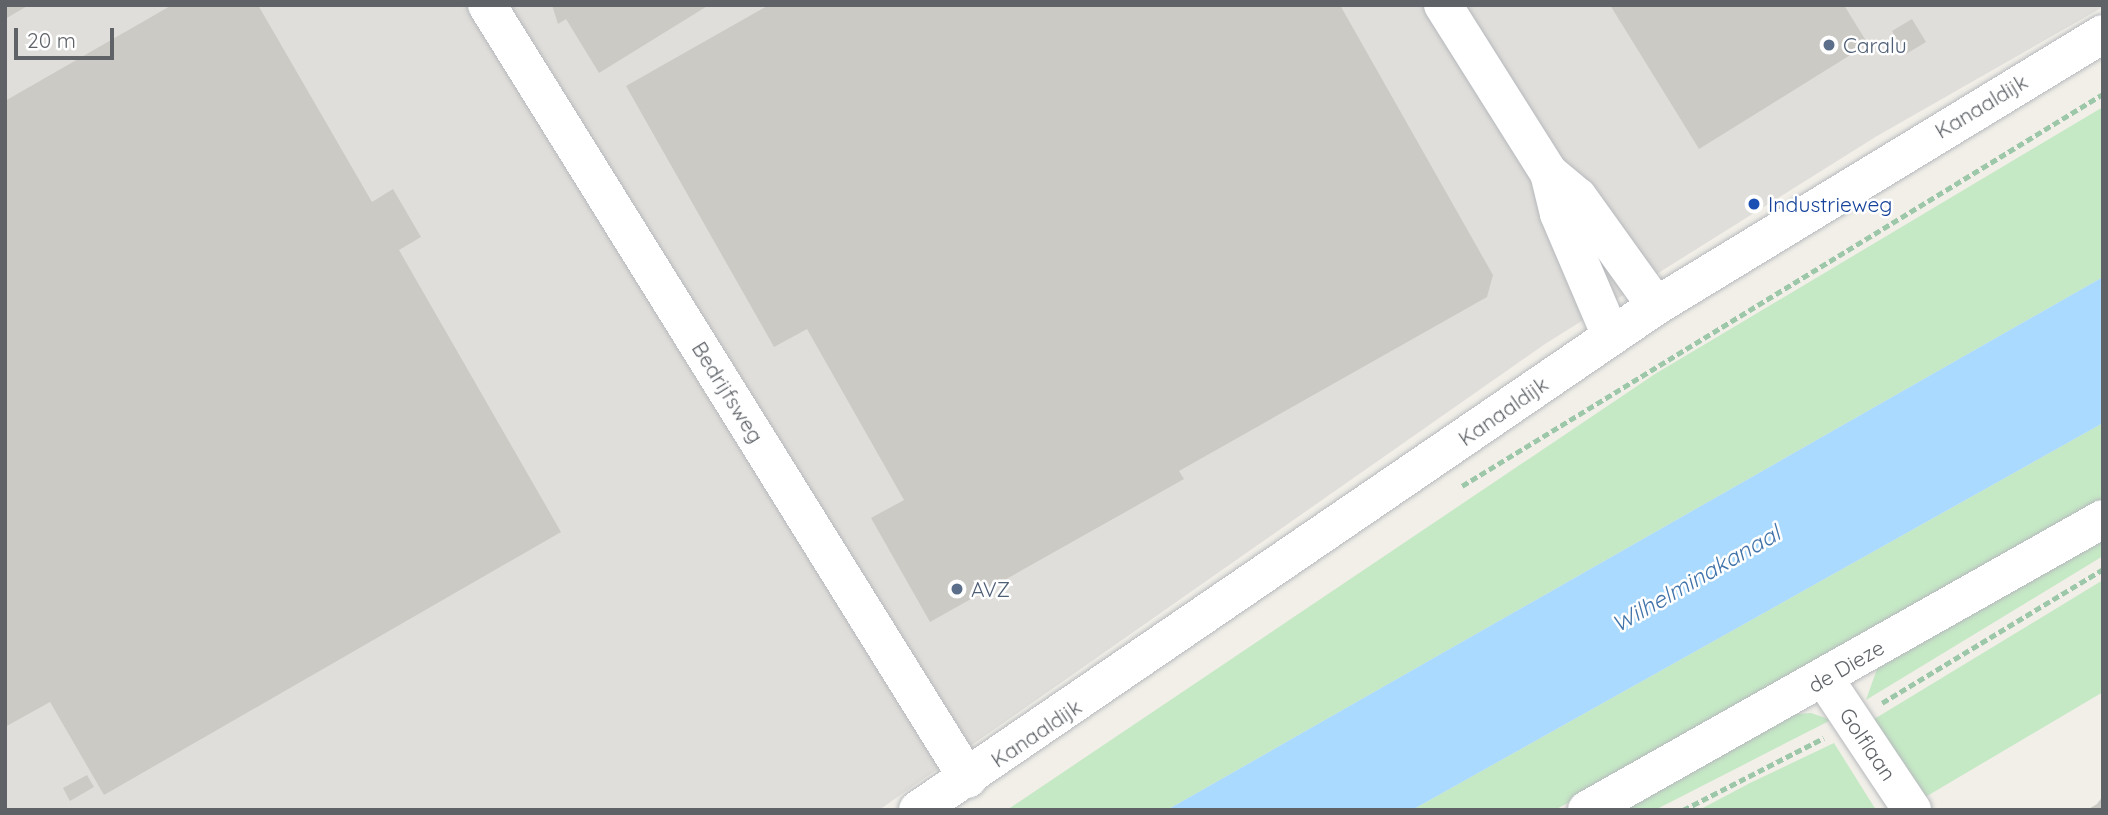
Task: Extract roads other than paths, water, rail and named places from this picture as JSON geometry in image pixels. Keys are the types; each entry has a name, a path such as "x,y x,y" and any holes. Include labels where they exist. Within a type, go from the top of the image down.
{"street":[{"name":"Bedrijfsweg","path":"487,5 968,779"},
{"path":"1443,5 1549,173 1578,197 1656,306"},
{"name":"Kanaaldijk","path":"918,810 968,779 1656,306 2103,34"},
{"path":"1549,173 1559,214 1611,337"},
{"name":"de Dieze","path":"1587,810 2103,519"},
{"name":"Golflaan","path":"1824,678 1912,810"}],"water":[{"name":"Wilhelminakanaal","path":"2103,277 2103,423 1412,810 1167,810"}],"place":[{"name":"Caralu","path":"1829,45"},
{"name":"Industrieweg","path":"1754,204"},
{"name":"AVZ","path":"957,589"}]}
